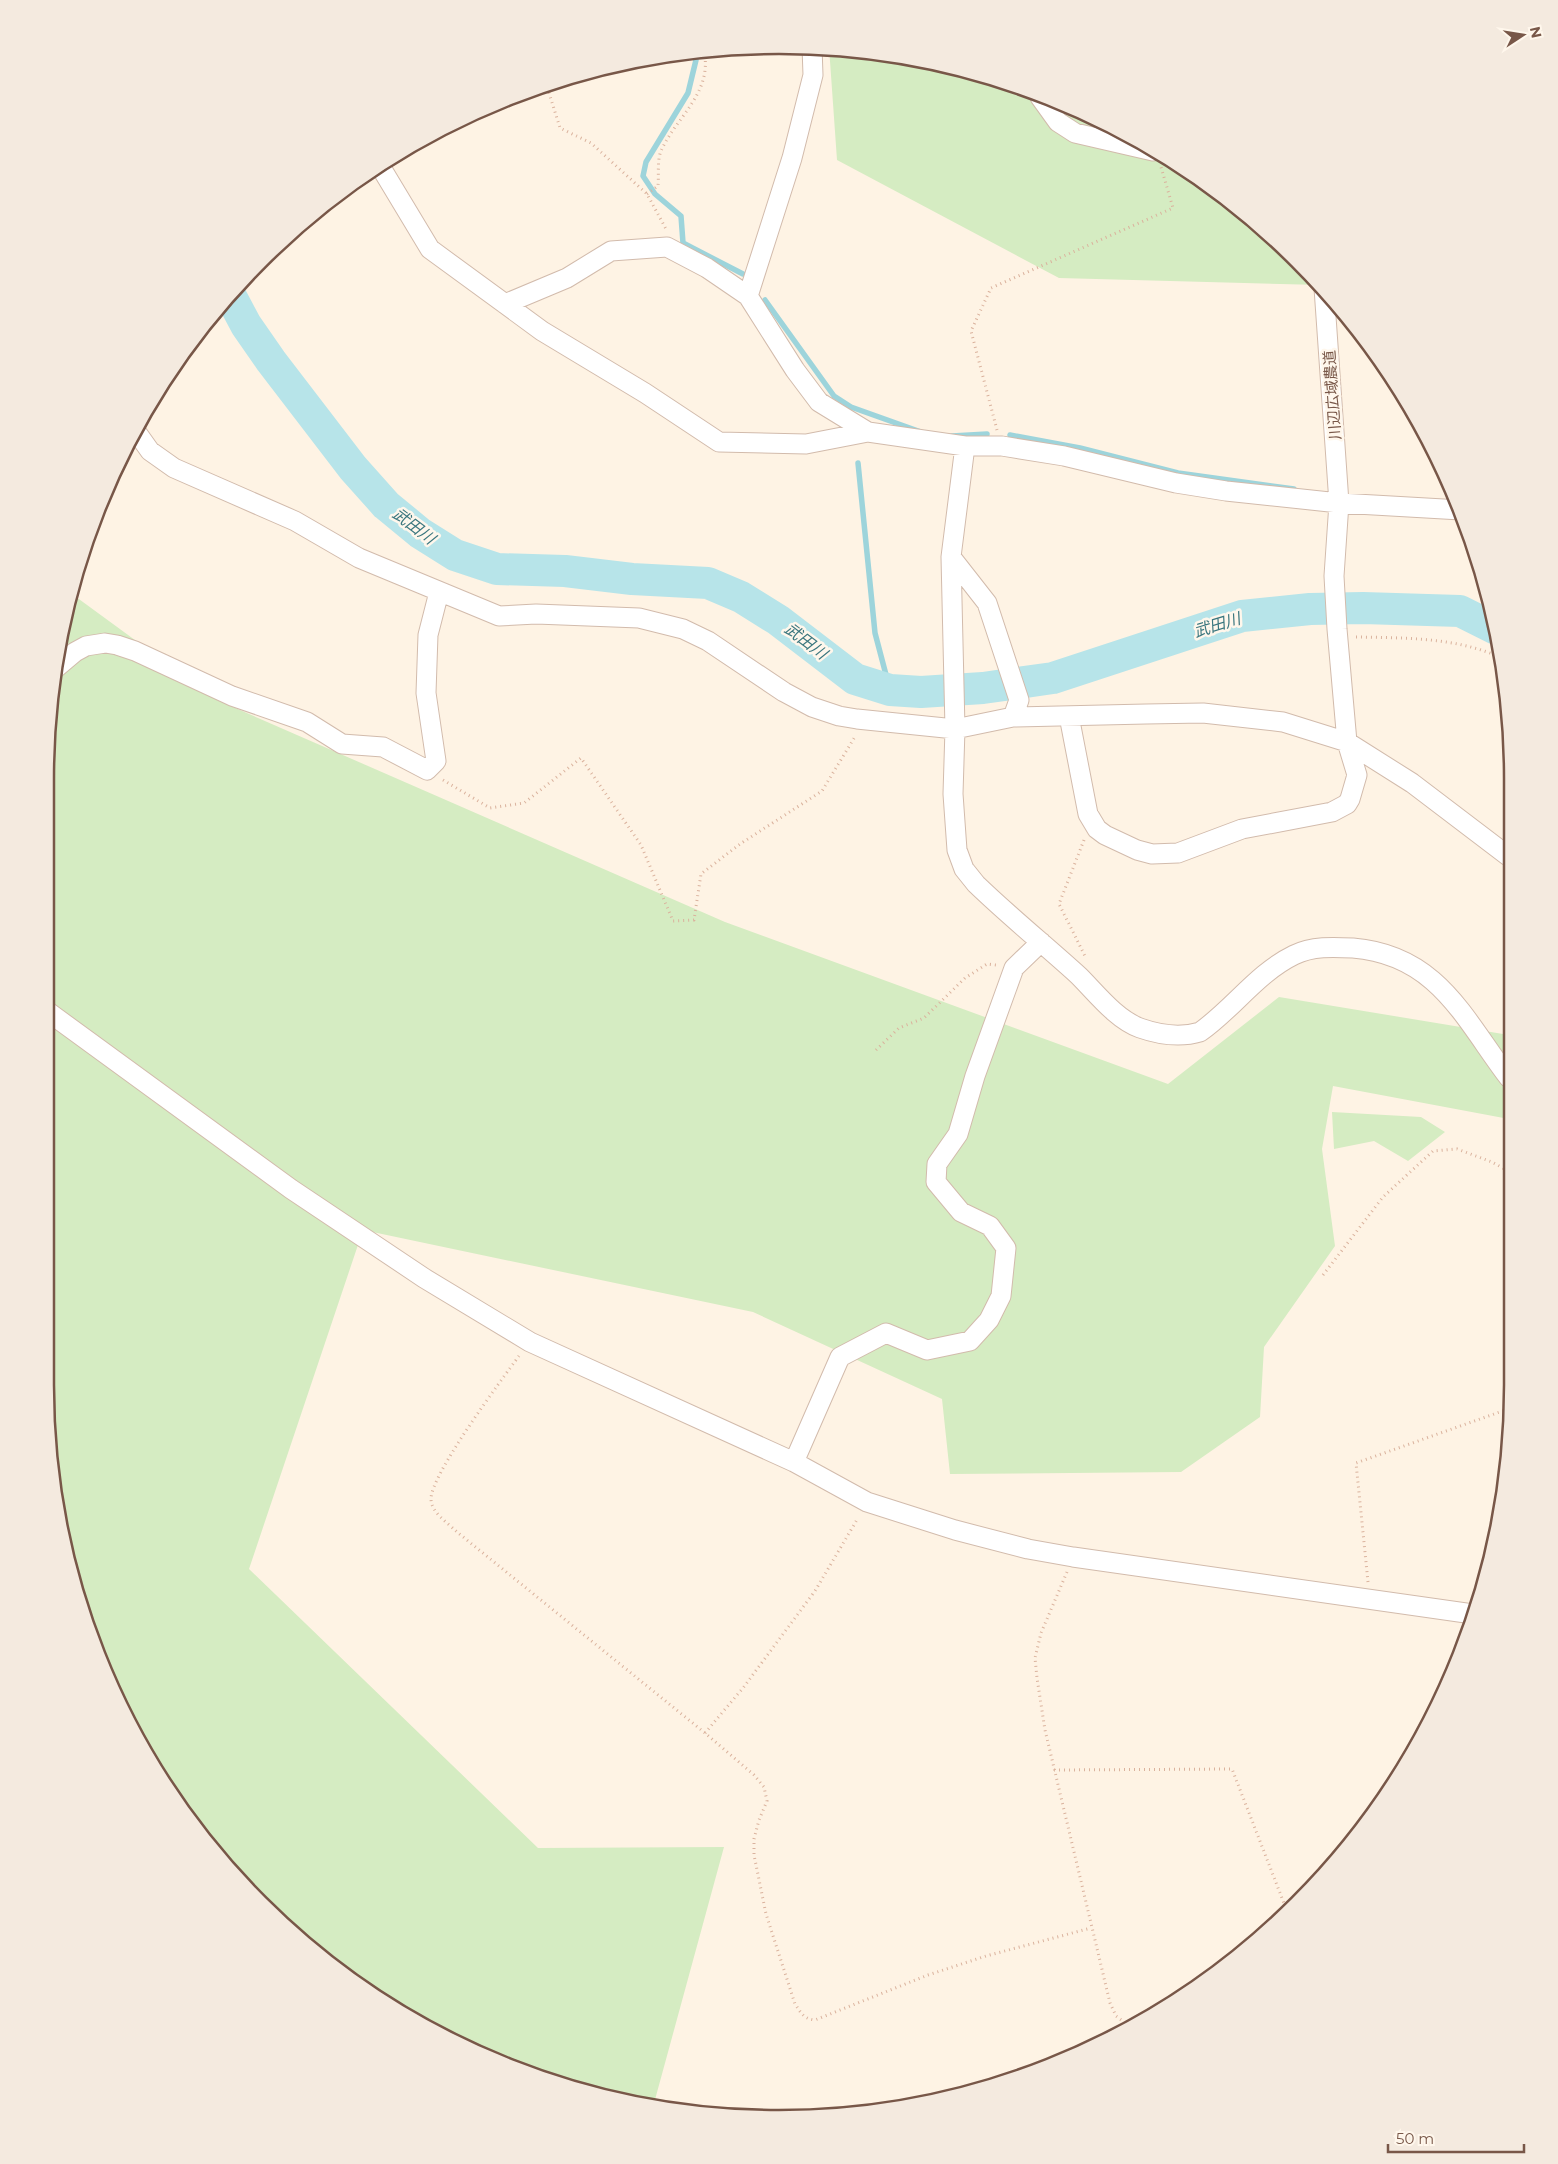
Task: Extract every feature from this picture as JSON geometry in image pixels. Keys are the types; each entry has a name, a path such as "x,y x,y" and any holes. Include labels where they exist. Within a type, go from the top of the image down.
{"street":[{"path":"748,296 796,140 813,75 812,55"},
{"path":"1046,105 1058,122 1075,133 1148,155"},
{"path":"383,171 430,249 542,331 646,393 719,442 806,444 868,432 965,446 1002,446 1064,456 1176,483 1218,490 1339,503 1452,509"},
{"path":"506,304 567,278 611,252 667,247 707,268 748,296 795,370 819,402 868,432"},
{"name":"川辺広域農道","path":"1094,825 1105,835 1119,842 1152,854 1166,854 1190,849 1242,829 1332,812 1347,804 1354,789 1358,775 1347,742 1334,576 1339,503 1325,302"},
{"path":"140,437 150,451 174,468 296,521 359,558 499,616 536,614 639,618 683,629 708,642 784,692 812,707 839,716 865,720 955,721 1016,709 1069,716 1203,713 1283,722 1347,742 1412,783 1504,853"},
{"path":"965,446 950,557 955,721 953,794 957,850 964,869 976,884 1119,1016 1139,1028 1173,1036 1200,1032 1268,972 1293,955 1309,950 1333,947 1368,950 1388,954 1433,979 1473,1024 1504,1071"},
{"path":"950,557 987,603 1004,656 1016,709"},
{"path":"64,661 86,646 106,643 117,645 135,651 232,696 306,722 342,744 383,747 427,770 436,761 426,693 428,635 439,592"},
{"path":"1069,716 1088,814 1094,825"},
{"path":"794,1462 840,1357 886,1333 927,1350 970,1341 989,1320 1000,1296 1006,1248 990,1226 961,1212 942,1190 936,1182 936,1164 958,1134 975,1076 1014,968 1041,942"},
{"path":"54,1016 291,1189 424,1278 530,1342 794,1462 867,1502 955,1530 1028,1549 1073,1558 1467,1613"}],"path":[{"path":"647,194 658,186 660,152 698,95 707,64 706,58"},
{"path":"549,91 560,128 590,143 647,194 666,228 667,247"},
{"path":"1002,446 972,330 991,288 1173,208 1157,160"},
{"path":"1338,632 1428,639 1493,654"},
{"path":"427,770 490,808 524,803 581,758 641,845 673,921 694,920 701,874 740,844 822,791 865,720"},
{"path":"1089,964 1060,904 1085,839 1094,825"},
{"path":"876,1050 900,1028 924,1018 965,978 987,964 1014,968"},
{"path":"1323,1276 1383,1197 1433,1151 1457,1149 1492,1162 1504,1169"},
{"path":"530,1342 500,1381 440,1473 432,1490 432,1505 437,1514 457,1532 705,1733 758,1779 767,1794 767,1801 754,1839 757,1874 766,1914 795,2004 808,2019 816,2020 928,1975 1012,1949 1091,1928"},
{"path":"1370,1600 1356,1463 1503,1411"},
{"path":"705,1733 743,1688 815,1591 867,1502"},
{"path":"1073,1558 1040,1633 1035,1658 1043,1722 1091,1928 1110,2003 1116,2016 1124,2022"},
{"path":"1054,1770 1232,1769 1284,1905"}],"green space":[{"path":"830,55 874,60 967,78 1057,109 1142,151 1182,176 1221,204 1292,266 1309,285 1059,278 837,160"},
{"path":"77,597 217,700 725,922 1168,1084 1279,997 1504,1034 1504,1118 1333,1086 1322,1149 1335,1246 1264,1347 1260,1417 1181,1472 950,1474 942,1399 753,1312 363,1230 249,1569 538,1848 724,1847 655,2099 591,2086 501,2055 458,2035 416,2013 376,1988 337,1960 266,1898 204,1827 176,1788 151,1748 129,1706 109,1663 78,1573 60,1480 55,1432 55,732 60,684"},
{"path":"1332,1112 1421,1117 1445,1132 1408,1161 1374,1141 1334,1149"}],"waterway":[{"path":"695,59 688,93 646,162 643,176 655,194 681,216 683,243 743,274"},
{"path":"765,300 834,396 851,407 921,432"},
{"name":"武田川","path":"234,302 246,325 271,361 353,468 386,505 420,533 455,555 497,569 565,571 632,579 708,583 741,597 778,620 855,679 890,690 921,692 983,688 1053,678 1242,616 1310,609 1363,608 1460,611 1487,625"},
{"path":"952,436 987,434"},
{"path":"1010,435 1080,448 1178,473 1294,489"},
{"path":"858,463 875,633 890,690"}]}
